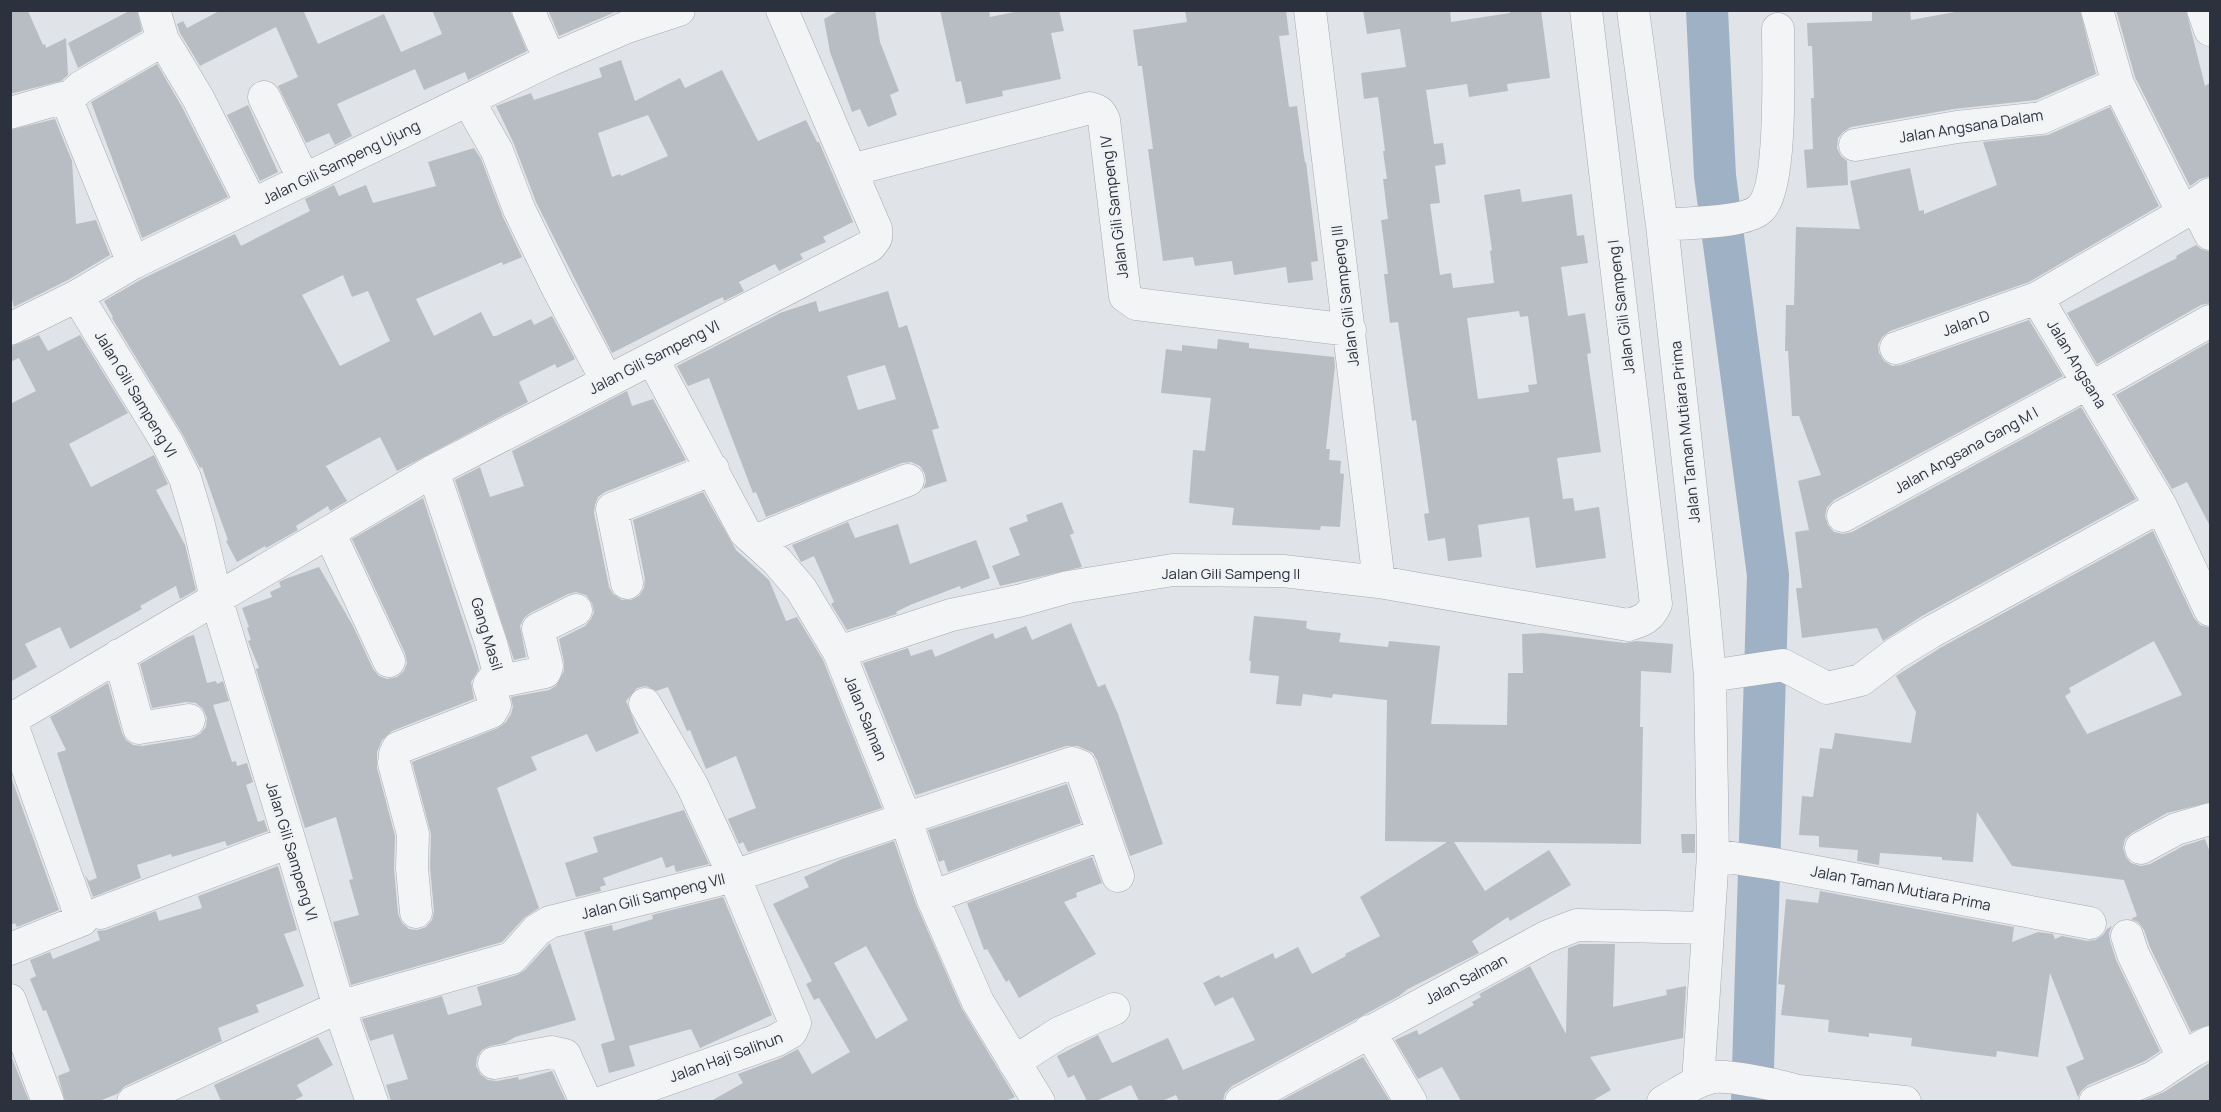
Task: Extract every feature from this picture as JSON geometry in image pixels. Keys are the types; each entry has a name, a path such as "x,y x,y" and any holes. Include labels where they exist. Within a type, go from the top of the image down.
{"street":[{"path":"154,10 163,40 198,98 252,205"},
{"path":"528,10 550,60"},
{"name":"Jalan Gili Sampeng Ujung","path":"10,329 77,296 133,263 550,60 627,27 644,16 679,10"},
{"name":"Jalan Gili Sampeng VI","path":"11,720 433,471 870,246 876,238 876,229 782,10"},
{"name":"Jalan Gili Sampeng III","path":"1310,10 1379,582"},
{"name":"Jalan Gili Sampeng I","path":"1586,10 1656,604"},
{"name":"Jalan Taman Mutiara Prima","path":"1633,10 1669,224 1702,590 1725,674 1724,856 1708,928 1707,1080"},
{"path":"2097,10 2118,84 2196,204 2211,234"},
{"path":"2203,10 2211,30"},
{"path":"1669,224 1737,219 1760,210 1767,199 1778,144 1778,29"},
{"path":"67,100 81,87 163,40"},
{"name":"Jalan Angsana Dalam","path":"1855,145 1957,127 2041,118 2118,84"},
{"path":"264,97 304,180"},
{"path":"10,113 62,98 67,100 133,263"},
{"path":"468,100 496,151 519,209 557,287 607,381"},
{"name":"Jalan Gili Sampeng IV","path":"851,170 1090,108 1095,109 1100,112 1104,120 1125,296 1136,304 1350,330"},
{"path":"2037,298 2196,204"},
{"name":"Jalan Gili Sampeng VI","path":"77,296 168,444 185,478 216,598 339,1006 372,1101"},
{"name":"Jalan D","path":"1896,348 2037,298"},
{"name":"Jalan Angsana","path":"2037,298 2161,506 2211,610"},
{"name":"Jalan Angsana Gang M I","path":"1844,516 2211,321"},
{"name":"Jalan Salman","path":"652,358 745,532 787,571 801,589 839,652 906,820 932,897 978,1002 1039,1101"},
{"path":"627,583 612,509 712,469"},
{"name":"Gang Masil","path":"416,912 412,868 413,834 394,758 398,748 491,712 495,705 489,685 490,682 501,681 492,643 433,471"},
{"path":"755,542 908,480"},
{"path":"1725,674 1783,665 1827,688 1861,680 1895,654 1931,632 2161,506"},
{"path":"329,532 389,661"},
{"name":"Jalan Gili Sampeng II","path":"839,652 927,622 1068,587 1173,570 1284,571 1379,582 1628,625 1642,621 1652,613 1656,604"},
{"path":"501,681 545,672 547,666 538,628 576,610"},
{"path":"119,655 139,728 189,720"},
{"name":"Jalan Haji Salihun","path":"603,1101 775,1041 791,1032 795,1023 734,876 692,785 645,704"},
{"path":"10,949 82,920 11,720"},
{"name":"Jalan Gili Sampeng VII","path":"133,1101 339,1006 512,958 537,930 550,922 734,876 906,820 1072,762 1080,766 1118,876"},
{"path":"2141,848 2176,829 2211,819"},
{"path":"932,897 1103,834"},
{"path":"100,913 290,842"},
{"name":"Jalan Taman Mutiara Prima","path":"1724,856 2090,923"},
{"name":"Jalan Salman","path":"1241,1101 1546,937 1577,925 1708,928"},
{"path":"2127,936 2133,954 2183,1057"},
{"path":"10,1000 48,1101"},
{"path":"1014,1062 1059,1034 1114,1009"},
{"path":"1370,1031 1411,1101"},
{"path":"2095,1101 2154,1077 2183,1057 2211,1042"},
{"path":"494,1063 552,1052 565,1055 586,1101"},
{"path":"1663,1101 1707,1080 1794,1093 1905,1101"}],"building":[{"path":"131,10 137,10 142,31 78,68 68,43"},
{"path":"221,10 308,10 304,12 318,44 384,14 401,52 442,34 432,10 510,10 527,51 468,80 465,72 424,90 415,69 337,104 352,136 335,145 329,133 306,143 278,86 298,77 276,27 200,66 177,24 183,21 187,28"},
{"path":"548,10 620,10 559,36"},
{"path":"840,10 875,10 880,42 899,91 890,95 897,115 868,127 860,109 852,112 830,52 824,19"},
{"path":"940,10 989,10 990,17 1024,10 1059,10 1064,31 1051,33 1061,79 1002,91 1003,96 966,104 961,81 956,82"},
{"path":"1185,10 1286,10 1289,35 1279,36 1289,107 1297,106 1306,162 1318,261 1311,262 1313,280 1288,283 1286,267 1234,275 1232,261 1195,266 1193,257 1163,261 1148,149 1153,149 1142,66 1138,66 1133,30 1187,22"},
{"path":"1363,10 1450,10 1451,22 1510,13 1510,10 1541,10 1550,78 1507,84 1508,91 1469,97 1467,84 1426,90 1434,144 1443,143 1446,164 1435,166 1440,203 1430,204 1440,275 1451,273 1453,288 1494,283 1484,195 1520,189 1522,202 1572,194 1577,236 1584,235 1588,263 1561,267 1568,316 1585,313 1591,353 1587,354 1601,452 1557,458 1563,499 1573,498 1575,511 1599,507 1606,558 1536,568 1529,517 1478,525 1482,557 1448,561 1445,538 1428,541 1424,514 1429,513 1416,420 1412,421 1398,322 1390,323 1384,274 1388,274 1381,220 1388,219 1383,179 1387,179 1378,97 1364,99 1361,73 1406,67 1400,29 1367,34","holes":["1519,311 1520,317 1528,316 1537,384 1528,385 1529,392 1478,399 1467,318"]},
{"path":"1872,10 1910,10 1911,20 1966,10 2080,10 2096,74 2036,100 1954,109 1851,127 1838,138 1837,148 1847,161 1848,185 1807,188 1804,150 1813,149 1811,98 1814,98 1812,46 1808,46 1807,23 1872,21"},
{"path":"2116,10 2186,10 2205,86 2211,82 2211,176 2200,179 2190,186 2135,77"},
{"path":"10,11 28,11 46,48 66,38 68,75 61,81 10,94"},
{"path":"621,60 635,101 680,78 685,88 722,70 758,141 806,120 819,142 853,222 823,237 826,242 800,254 803,259 779,271 775,264 739,282 744,291 724,301 723,297 716,300 612,353 536,202 514,144 496,106 531,93 534,100 602,77 599,68","holes":["648,115 668,156 621,176 620,174 612,177 598,133"]},
{"path":"157,64 182,107 228,197 142,238 91,102"},
{"path":"248,105 278,172 260,181 227,115"},
{"path":"2110,107 2159,206 2029,282 1890,331 1882,337 1878,345 1879,353 1884,361 1892,366 1901,365 2029,320 2063,376 1834,500 1827,507 1825,516 1834,532 1843,534 1852,532 2081,407 2136,499 1922,616 1883,641 1877,628 1802,638 1796,588 1802,588 1795,532 1809,530 1798,481 1821,475 1799,416 1792,416 1788,351 1785,351 1786,305 1794,305 1796,227 1860,229 1850,181 1910,168 1919,211 1924,210 1924,214 1997,185 1983,142 2048,135"},
{"path":"55,119 72,161 76,224 96,220 110,255 68,280 14,307 10,292 10,130"},
{"path":"474,148 481,159 503,217 522,257 503,265 502,262 416,299 434,336 481,312 493,336 531,319 534,325 552,316 575,359 557,368 555,364 519,382 528,402 397,471 380,437 326,466 347,501 330,511 328,506 296,526 298,530 237,562 226,541 228,540 202,467 200,468 104,301 142,279 235,234 241,246 310,211 305,199 334,185 339,196 366,185 373,203 436,186 428,162","holes":["343,275 352,297 368,291 390,341 340,366 302,295"]},
{"path":"2196,245 2211,252 2211,303 2201,305 2097,364 2067,313 2177,258 2176,256"},
{"path":"888,291 899,328 907,325 930,399 939,428 932,430 947,481 923,489 926,482 925,474 920,466 911,462 902,463 766,517 756,492 753,493 709,378 688,386 677,366 780,313 816,301 819,312","holes":["885,365 896,399 858,410 847,376"]},
{"path":"39,335 48,351 80,335 128,413 69,444 91,487 154,455 168,484 156,490 185,545 196,590 180,599 176,586 140,606 142,609 70,649 60,627 25,644 37,667 10,682 10,404 36,391 19,358 10,362 10,347"},
{"path":"1218,339 1249,343 1249,348 1334,357 1326,449 1330,449 1329,460 1341,461 1340,473 1344,474 1340,527 1321,526 1320,530 1232,525 1234,508 1189,503 1193,450 1205,451 1211,398 1161,393 1166,349 1182,351 1182,345 1217,349"},
{"path":"2211,341 2211,528 2187,482 2172,489 2116,395"},
{"path":"627,391 632,406 653,399 686,460 605,492 598,497 594,513 609,587 613,594 622,600 631,600 639,596 644,588 645,579 633,520 703,492 736,550 769,580 786,621 797,617 823,660 882,808 748,852 743,842 739,844 728,819 756,808 736,756 706,769 690,730 687,731 668,687 656,691 646,686 637,688 626,701 639,733 596,752 587,734 531,757 537,770 497,788 539,908 524,918 502,942 351,985 333,922 359,915 349,880 353,879 336,817 305,828 256,669 259,668 248,641 251,640 247,628 249,627 242,608 272,597 270,592 281,587 279,582 319,567 353,626 373,669 379,676 387,679 397,677 404,671 407,663 405,653 352,539 423,498 479,669 471,682 474,699 392,731 382,740 377,752 377,768 395,836 394,869 398,914 402,923 409,929 417,930 426,927 432,920 434,911 430,867 431,834 412,762 498,728 511,714 513,707 511,697 549,690 556,686 564,671 559,639 585,626 594,612 592,603 586,595 576,592 530,613 520,626 526,657 514,660 455,480 480,467 490,497 524,486 512,451"},
{"path":"1062,502 1074,533 1070,535 1082,567 1000,586 992,566 1020,555 1009,528 1028,521 1026,515"},
{"path":"848,522 855,538 898,524 910,564 976,540 990,578 961,589 960,586 910,605 896,612 897,614 847,630 831,604 834,602 814,556 801,562 792,545"},
{"path":"2153,531 2194,618 2200,625 2211,628 2211,802 2167,813 2132,833 2125,839 2123,848 2131,863 2141,866 2150,864 2183,846 2205,839 2211,855 2211,1024 2191,1032 2144,930 2138,922 2131,919 2137,916 2124,880 2012,866 1977,812 1973,862 1942,860 1942,857 1880,853 1879,865 1857,861 1858,850 1819,847 1819,836 1799,835 1802,796 1813,797 1820,748 1832,749 1835,733 1911,743 1916,712 1896,676 1940,648","holes":["2154,641 2182,695 2087,734 2065,696 2071,692 2069,688"]},
{"path":"1254,616 1307,621 1306,628 1311,630 1341,633 1339,642 1388,647 1389,641 1440,646 1431,724 1507,725 1508,673 1523,673 1522,634 1542,633 1625,643 1636,641 1673,644 1671,673 1641,671 1640,727 1643,727 1641,844 1454,842 1485,891 1549,850 1571,885 1510,921 1508,917 1472,941 1479,953 1408,989 1232,1086 1225,1093 1223,1101 1179,1101 1176,1095 1162,1101 1139,1101 1131,1085 1096,1101 1087,1101 1074,1075 1068,1078 1057,1056 1098,1035 1112,1063 1168,1038 1183,1070 1255,1040 1233,997 1215,1006 1203,983 1219,975 1221,978 1273,953 1275,959 1298,947 1312,974 1346,956 1345,954 1380,936 1360,897 1447,842 1385,841 1387,700 1333,694 1332,698 1303,694 1301,706 1276,704 1279,676 1250,673 1251,661 1249,661"},
{"path":"1071,623 1098,687 1105,684 1118,714 1163,844 1130,856 1097,760 1093,753 1078,746 1066,746 916,795 863,663 908,648 911,656 932,649 935,657 993,633 995,639 1026,626 1032,640"},
{"path":"194,635 207,683 216,681 217,684 223,681 229,701 213,705 232,762 236,761 237,766 247,763 253,782 246,785 258,822 264,820 268,831 227,846 225,841 137,865 141,878 93,897 85,875 89,881 97,878 57,753 66,750 50,717 108,683 122,733 133,745 142,746 192,738 200,734 206,727 207,718 203,709 196,703 186,702 152,708 140,664"},
{"path":"10,774 59,910 17,927 15,923 10,925"},
{"path":"1067,784 1081,823 948,872 944,860 939,862 928,830"},
{"path":"684,810 709,864 676,872 674,865 666,868 662,857 603,878 606,885 600,887 601,891 576,897 565,863 598,852 593,837"},
{"path":"1681,834 1695,834 1695,853 1682,853"},
{"path":"894,841 916,904 962,1009 1015,1097 1006,1101 711,1101 743,1083 738,1074 798,1049 812,1074 850,1052 819,998 814,1000 806,984 812,981 773,904 809,887 804,877 842,859","holes":["866,946 908,1020 876,1039 834,963"]},
{"path":"1092,857 1102,883 1076,893 1077,897 1064,902 1096,954 1019,998 1009,980 1006,982 987,949 984,950 967,903"},
{"path":"278,866 297,930 284,934 304,986 256,1005 259,1012 218,1028 222,1041 125,1086 117,1094 99,1101 65,1101 58,1076 70,1071 46,1010 43,1011 30,979 36,976 30,960 50,952 53,959 100,940 97,931 106,930 156,911 159,921 202,908 198,896"},
{"path":"1820,891 2014,927 2012,942 2038,932 2053,934 2055,939 2062,936 2087,941 2095,940 2112,926 2109,933 2116,960 2160,1051 2145,1061 2088,1085 2078,1097 2066,1067 2084,1059 2050,973 2038,1057 1997,1051 1996,1057 1911,1046 1912,1038 1869,1033 1869,1037 1828,1032 1829,1020 1781,1015 1785,985 1778,984 1786,899 1818,903"},
{"path":"723,897 772,1015 700,1048 691,1029 629,1046 635,1066 609,1073 601,1044 615,1040 584,932 612,925 613,931 653,919 652,915"},
{"path":"550,943 576,1020 490,1046 482,1050 477,1057 476,1066 481,1075 488,1080 497,1081 518,1077 519,1080 552,1071 566,1101 391,1101 386,1085 408,1079 393,1034 370,1041 362,1019 442,996 448,1015 482,1005 477,987 517,975 525,970"},
{"path":"1579,944 1615,944 1613,1007 1667,995 1666,990 1686,986 1683,1038 1590,1057 1611,1090 1592,1101 1461,1101 1442,1067 1418,1079 1395,1040 1417,1030 1419,1035 1474,1005 1472,1002 1481,997 1479,994 1530,966 1566,1034 1568,948"},
{"path":"318,1037 333,1065 297,1085 303,1096 293,1101 221,1101 214,1085"},
{"path":"10,1053 29,1101 10,1101"},
{"path":"1363,1057 1390,1101 1280,1101 1359,1059"},
{"path":"2211,1062 2211,1101 2142,1101 2164,1092"}],"waterway":[{"path":"1707,10 1715,176 1768,575 1752,1102"}]}
